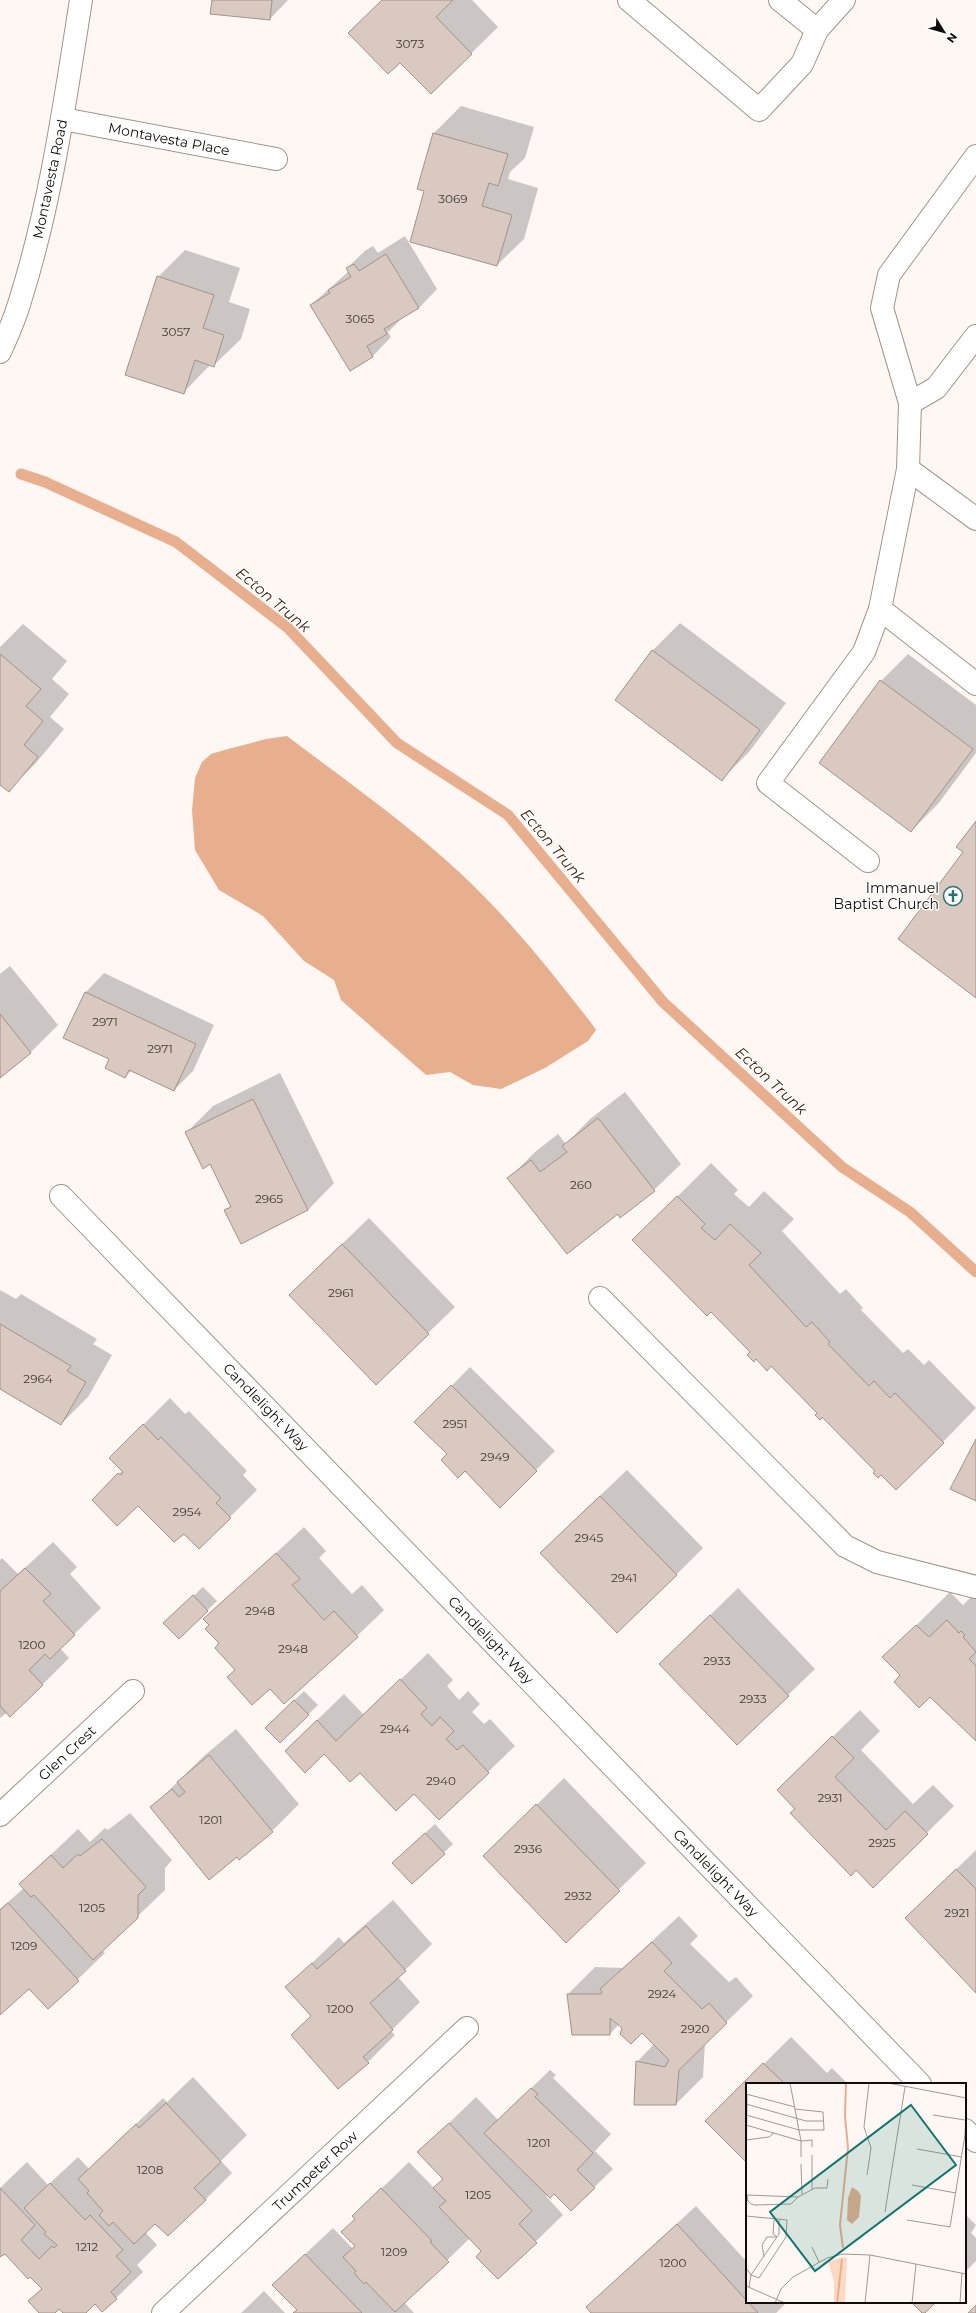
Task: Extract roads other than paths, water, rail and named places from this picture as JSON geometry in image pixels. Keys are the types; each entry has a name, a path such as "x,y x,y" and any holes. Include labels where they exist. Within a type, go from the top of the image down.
{"street":[{"name":"Montavesta Road","path":"0,352 20,303 40,233 63,119 81,0"},
{"path":"629,0 759,110 802,64 817,30 844,0"},
{"path":"780,0 817,30"},
{"name":"Montavesta Place","path":"63,119 276,159"},
{"path":"868,861 768,783 864,652 880,609 908,469 910,403 882,308 889,275 976,156"},
{"path":"910,403 936,388 976,336"},
{"path":"908,469 976,520"},
{"path":"880,609 976,684"},
{"name":"Candlelight Way","path":"61,1196 919,2083"},
{"path":"600,1298 844,1546 877,1562 976,1587"},
{"name":"Glen Crest","path":"0,1814 133,1691"},
{"name":"Trumpeter Row","path":"163,2313 467,2028"},
{"path":"966,2131 976,2142"}],"waterway":[{"name":"Ecton Trunk","path":"21,474 45,482 176,542 288,628 397,743 508,815 663,1002 842,1167 910,1212 976,1272"}],"place":[{"name":"Immanuel Baptist Church","path":"953,896"}]}
